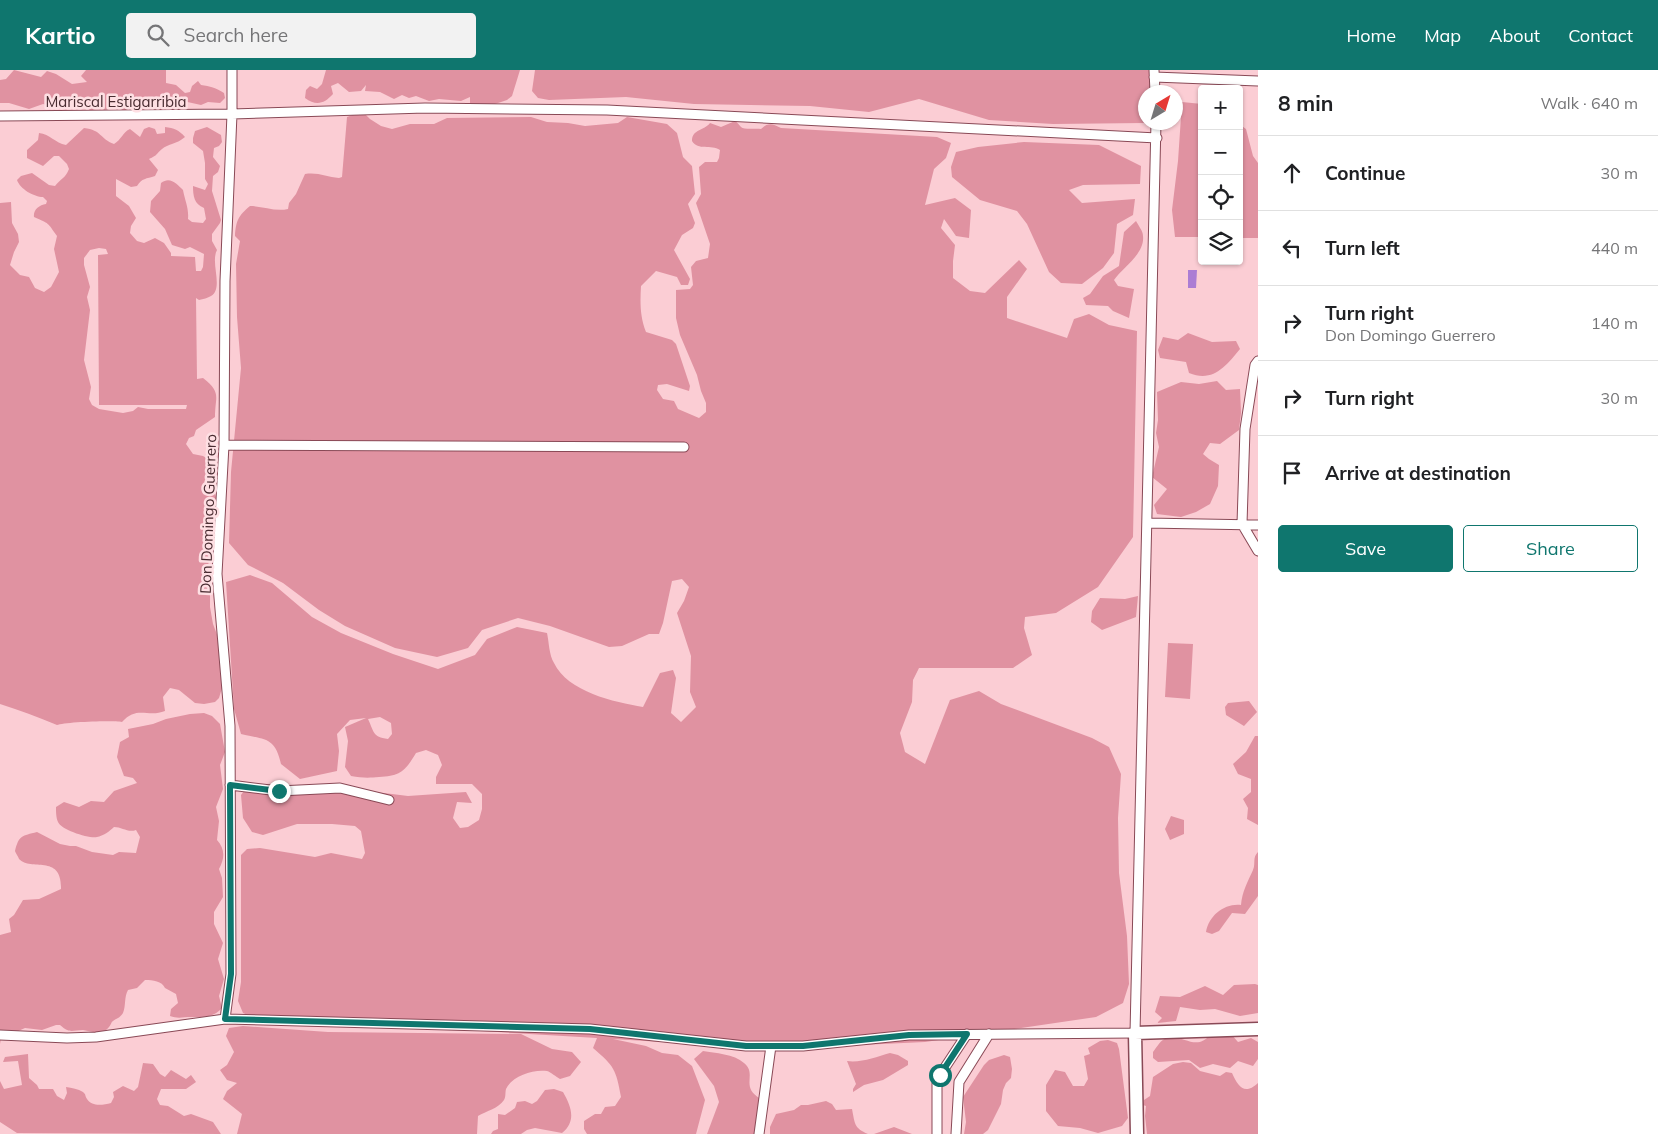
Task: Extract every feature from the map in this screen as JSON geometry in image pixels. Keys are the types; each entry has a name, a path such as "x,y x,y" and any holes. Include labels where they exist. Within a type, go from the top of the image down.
{"street":[{"name":"Don Domingo Guerrero","path":"225,1019 231,974 230,726 217,574 224,445 225,281 232,70"},
{"path":"1154,74 1258,81"},
{"name":"Mariscal Estigarribia","path":"0,116 232,114 425,108 606,110 1157,138"},
{"path":"1137,1134 1135,1033 1156,130"},
{"path":"1258,361 1245,429 1242,524 1258,551"},
{"path":"224,445 684,447"},
{"path":"1147,523 1258,525"},
{"path":"230,785 279,791 340,788 389,800"},
{"path":"0,1036 96,1037 225,1019 590,1029 746,1046 803,1046 909,1035 1135,1033 1258,1029"},
{"path":"937,1134 937,1084 940,1075 967,1034"},
{"path":"956,1134 959,1082 989,1034"},
{"path":"758,1134 771,1046"}],"shaded area":[{"path":"14,70 41,77 47,71 72,84 87,82 81,76 86,70 166,70 166,83 176,85 185,93 190,92 192,86 198,81 201,85 224,93 225,98 220,103 208,102 201,105 183,101 182,106 177,111 151,108 129,111 114,108 92,112 86,107 73,105 66,110 43,104 29,109 9,103 0,103 0,80 6,79"},
{"path":"326,70 520,70 512,96 507,100 489,106 485,112 479,114 470,103 470,97 461,101 439,99 429,101 416,96 409,98 402,95 394,99 380,92 365,91 366,85 361,91 349,92 338,83 331,86 333,94 320,103 305,98 306,90 310,86 317,89 322,84"},
{"path":"535,70 1155,70 1152,85 1138,85 1138,123 1053,124 989,120 919,99 869,112 810,106 694,104 626,97 549,100 538,98 532,91"},
{"path":"1183,102 1198,104 1198,237 1175,237 1172,210 1180,130 1183,130"},
{"path":"358,113 365,114 381,126 392,129 410,124 434,124 447,118 531,117 547,122 585,126 618,123 627,117 667,124 677,133 683,157 692,166 695,194 688,204 695,223 693,228 682,235 674,250 690,279 688,285 681,285 677,277 656,271 641,286 641,309 646,332 672,340 676,344 690,386 689,391 667,384 658,385 657,390 663,399 674,401 678,409 699,418 706,412 706,403 697,375 680,335 676,318 676,290 690,289 693,285 691,267 696,261 708,258 710,244 696,203 701,194 699,167 705,162 717,162 720,150 713,147 701,147 692,141 696,132 710,123 721,127 735,121 741,127 747,129 761,129 771,124 781,128 937,137 951,143 946,158 934,169 925,205 955,198 971,210 969,238 956,236 944,219 941,228 955,245 953,278 970,291 985,293 1019,260 1027,269 1007,297 1007,318 1067,338 1074,319 1089,314 1109,325 1137,331 1133,537 1098,587 1056,613 1025,617 1024,628 1032,655 1013,668 919,668 913,680 912,702 900,733 905,752 925,764 950,700 979,691 1001,704 1092,738 1109,747 1121,774 1118,818 1119,873 1127,936 1129,984 1123,1003 1096,1017 925,1042 775,1049 613,1039 646,1046 662,1053 678,1055 692,1066 705,1100 696,1134 587,1134 584,1129 584,1121 595,1114 601,1114 605,1107 615,1106 621,1097 613,1069 606,1059 593,1048 597,1038 282,1019 250,1016 243,1013 238,1001 241,982 241,855 247,849 260,848 315,857 331,853 362,859 365,853 361,831 355,826 297,824 263,835 252,832 243,818 241,795 247,787 258,784 408,796 466,792 472,803 457,802 453,818 460,828 468,827 479,820 482,809 482,794 472,784 436,784 436,777 442,765 438,755 426,750 416,753 409,764 397,774 372,778 351,776 345,767 348,741 345,727 366,718 350,720 337,734 339,751 337,771 300,779 281,764 279,755 272,744 263,739 241,734 234,709 226,582 250,575 272,583 312,617 341,633 393,654 438,669 475,655 487,639 517,627 547,633 552,660 561,673 570,681 593,694 606,699 643,707 660,673 673,670 676,678 671,713 681,722 696,707 690,692 691,656 677,613 689,587 682,579 672,581 659,634 649,634 622,646 609,647 550,626 518,618 482,630 468,648 437,657 395,648 345,626 319,610 283,583 248,565 229,543 231,472 241,368 237,317 236,264 240,241 235,236 237,223 240,216 250,206 278,210 288,209 289,203 296,194 305,174 342,177 347,117","holes":["380,717 391,723 392,734 388,739 376,735 368,719"]},
{"path":"149,127 155,129 157,134 165,133 165,127 168,127 178,131 185,137 164,147 149,159 158,170 155,176 143,180 137,186 131,187 116,179 116,196 129,206 136,218 131,226 130,233 137,241 144,243 155,238 164,243 171,256 195,257 196,271 201,271 203,267 204,254 190,247 185,249 172,245 165,229 150,212 151,201 160,191 161,183 167,180 173,182 183,190 188,219 192,222 203,223 206,219 204,208 195,199 193,186 205,190 208,184 205,179 203,151 193,143 195,131 207,127 221,135 222,142 214,148 213,157 220,166 218,172 213,176 212,191 221,220 212,234 212,241 217,250 215,255 216,287 215,292 210,297 199,300 196,298 197,379 203,378 215,391 215,417 196,430 194,436 189,438 186,444 193,454 203,456 218,465 218,471 213,474 212,485 218,503 211,522 213,549 207,568 207,581 213,624 219,640 222,688 219,698 215,702 195,703 179,690 170,688 163,697 165,711 159,713 133,714 122,722 109,721 57,725 0,704 0,203 11,202 12,223 18,234 19,242 10,265 20,275 29,277 35,288 44,292 51,287 59,272 54,249 57,236 48,224 34,217 36,210 41,205 46,204 47,201 43,197 28,192 17,180 21,176 32,173 49,185 55,186 69,169 59,156 54,156 43,166 27,158 27,150 38,140 39,133 66,145 84,128 98,133 114,144 130,129 140,137 144,129","holes":["106,249 108,254 98,255 99,405 187,405 186,409 148,409 138,407 133,411 123,413 99,409 92,405 89,399 91,387 84,360 90,310 87,297 90,287 84,258 90,250"]},
{"path":"1243,127 1246,129 1253,156 1258,163 1258,238 1243,238"},
{"path":"1024,142 1099,145 1141,166 1140,184 1083,185 1069,190 1082,203 1135,199 1133,215 1117,224 1114,253 1103,268 1082,284 1061,283 1049,272 1027,224 1017,211 980,200 952,177 951,167 956,152 978,147"},
{"path":"1136,221 1143,234 1141,249 1114,280 1118,286 1134,289 1129,318 1113,311 1108,306 1086,305 1083,298 1090,294 1103,276 1119,266 1124,232"},
{"path":"1188,270 1197,270 1196,288 1188,288"},
{"path":"1188,333 1212,342 1236,341 1240,349 1218,371 1205,376 1198,376 1189,373 1186,362 1160,358 1158,350 1163,337 1178,340"},
{"path":"1217,381 1226,390 1240,389 1241,413 1239,430 1220,444 1210,443 1203,454 1219,465 1218,486 1210,504 1196,512 1181,517 1157,514 1154,505 1167,489 1152,477 1159,447 1156,433 1158,420 1157,392 1181,382 1199,384"},
{"path":"1138,596 1136,617 1102,630 1091,622 1092,611 1100,598 1125,599"},
{"path":"1168,643 1193,644 1190,699 1165,697"},
{"path":"1249,701 1257,712 1244,726 1226,715 1225,707 1228,703"},
{"path":"204,713 212,716 220,724 225,752 220,765 223,789 216,807 219,821 217,840 222,847 223,854 219,869 222,878 223,897 214,912 214,924 223,943 218,959 224,979 219,996 222,1008 215,1014 208,1016 178,1018 170,1016 171,1009 178,1003 176,994 159,982 145,980 137,988 128,990 123,1013 112,1021 103,1032 69,1031 60,1025 42,1030 25,1028 16,1032 6,1031 2,1033 0,1044 0,935 11,932 9,919 14,915 23,900 39,899 61,889 57,871 45,865 24,863 19,859 15,851 18,842 22,837 37,832 60,844 76,846 92,852 113,855 119,852 136,853 140,837 136,830 130,831 114,827 99,836 82,835 60,825 57,819 56,807 64,802 79,807 91,801 104,802 114,791 137,783 133,778 124,776 117,757 120,742 129,737 128,729 153,724 166,719"},
{"path":"1255,736 1258,736 1258,825 1247,819 1248,808 1243,799 1251,792 1251,779 1238,774 1233,764 1246,752"},
{"path":"1171,816 1184,820 1184,834 1170,840 1165,829"},
{"path":"1258,852 1258,896 1245,914 1232,913 1219,931 1212,934 1206,932 1210,920 1219,911 1229,906 1241,905 1244,891 1253,870 1255,856"},
{"path":"1234,985 1258,985 1258,1013 1240,1016 1215,1009 1200,1010 1180,1007 1176,1021 1157,1023 1162,1018 1155,1012 1160,996 1180,997 1205,986 1223,995"},
{"path":"243,1026 328,1032 521,1034 552,1049 572,1052 581,1062 570,1076 560,1079 549,1072 541,1071 529,1072 513,1080 506,1089 505,1099 495,1108 478,1116 477,1134 237,1134 242,1114 223,1099 227,1091 237,1083 227,1080 220,1070 227,1065 234,1052 226,1036 229,1028"},
{"path":"1212,1033 1231,1034 1238,1042 1251,1038 1258,1042 1258,1059 1253,1066 1238,1061 1230,1068 1213,1064 1200,1068 1189,1060 1158,1062 1153,1058 1153,1052 1165,1039 1173,1037 1190,1042 1201,1042"},
{"path":"1108,1040 1117,1043 1119,1049 1128,1118 1122,1126 1098,1133 1080,1128 1058,1126 1046,1111 1046,1085 1055,1070 1065,1072 1073,1086 1084,1086 1088,1079 1084,1056 1090,1054 1088,1048 1100,1041"},
{"path":"703,1051 724,1054 740,1060 748,1067 751,1090 761,1099 761,1134 707,1134 719,1102 714,1086 694,1059"},
{"path":"890,1053 908,1061 908,1065 883,1080 864,1085 853,1092 856,1084 847,1061 874,1058"},
{"path":"28,1054 29,1078 39,1089 53,1089 57,1096 64,1100 67,1093 66,1087 75,1089 83,1092 89,1102 98,1105 111,1103 114,1097 113,1092 123,1086 134,1091 138,1087 143,1063 153,1064 160,1074 165,1077 171,1070 186,1079 191,1075 196,1082 186,1089 161,1089 157,1099 160,1105 168,1106 184,1116 191,1114 213,1122 221,1134 17,1133 0,1122 0,1081 4,1089 22,1085 18,1061 3,1062 5,1057"},
{"path":"1004,1055 1010,1057 1011,1078 1006,1083 1001,1104 988,1130 983,1134 964,1134 966,1122 963,1097 984,1065 989,1060"},
{"path":"1191,1063 1200,1071 1220,1076 1226,1072 1232,1073 1239,1085 1245,1089 1249,1089 1258,1083 1258,1134 1147,1134 1146,1106 1143,1105 1144,1100 1150,1096 1153,1077 1173,1064"},
{"path":"554,1089 563,1092 571,1113 570,1124 562,1133 535,1128 521,1134 491,1134 498,1129 498,1114 505,1115 515,1108 517,1102 525,1101 532,1104 537,1101 545,1090"},
{"path":"826,1101 832,1104 836,1110 852,1109 856,1125 860,1130 868,1134 770,1134 770,1127 776,1114 794,1110 801,1105"},
{"path":"894,1127 912,1134 874,1134"}],"route":[{"path":"279,791 230,785 231,974 225,1019 590,1029 746,1046 803,1046 909,1035 967,1034 940,1075"}]}
